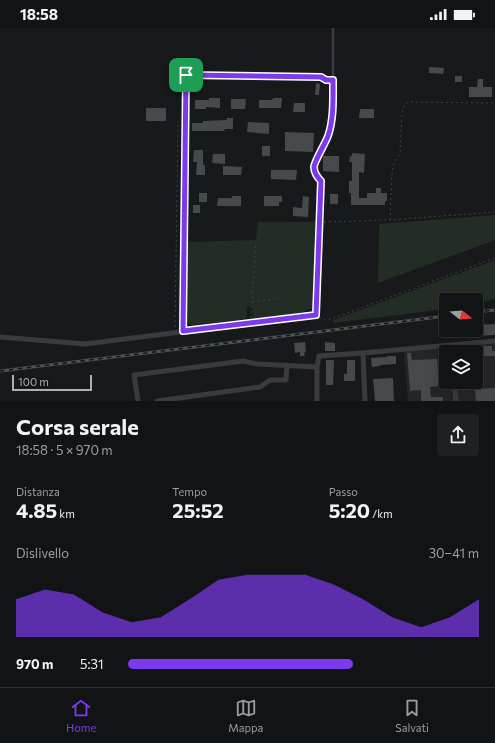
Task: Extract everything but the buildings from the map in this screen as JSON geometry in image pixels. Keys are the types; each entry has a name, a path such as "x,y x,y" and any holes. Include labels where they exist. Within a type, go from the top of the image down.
{"street":[{"path":"0,337 85,344 316,315"},
{"path":"452,345 495,341"},
{"path":"317,401 317,367 319,356 439,346"},
{"path":"363,353 366,401"},
{"path":"138,401 134,375 243,361 257,364 317,367"},
{"path":"156,401 260,387 270,380 286,380 288,365"},
{"path":"455,389 456,401"}],"lane":[{"path":"316,315 321,181 315,174 314,166 315,161 324,147 331,126 333,28"},
{"path":"183,331 186,75 321,77 326,80 333,80"}],"path":[{"path":"390,220 392,172 394,163 400,153 402,112 405,104 409,102 495,103"},
{"path":"175,332 178,122"},
{"path":"320,222 390,220 495,212"},
{"path":"250,323 256,242"},
{"path":"316,315 322,319 334,318 495,258"},
{"path":"252,302 279,298"}],"shaded area":[{"path":"495,215 495,240 378,283 379,224"},
{"path":"258,222 315,222 313,308 295,314 253,319 252,306 247,307 247,317 245,319 191,325 186,319 187,242 256,240"},
{"path":"495,260 495,299 483,302 483,293 439,293 439,310 333,323 333,320"},
{"path":"495,343 495,401 408,401 404,351 439,348 439,389 483,389 483,345 472,345"}],"railway":[{"path":"483,311 495,310"},
{"path":"0,371 439,317"}],"route":[{"path":"186,75 321,77 326,80 333,80 331,126 324,147 315,161 314,166 315,174 321,181 316,315 183,331 186,75"}]}
